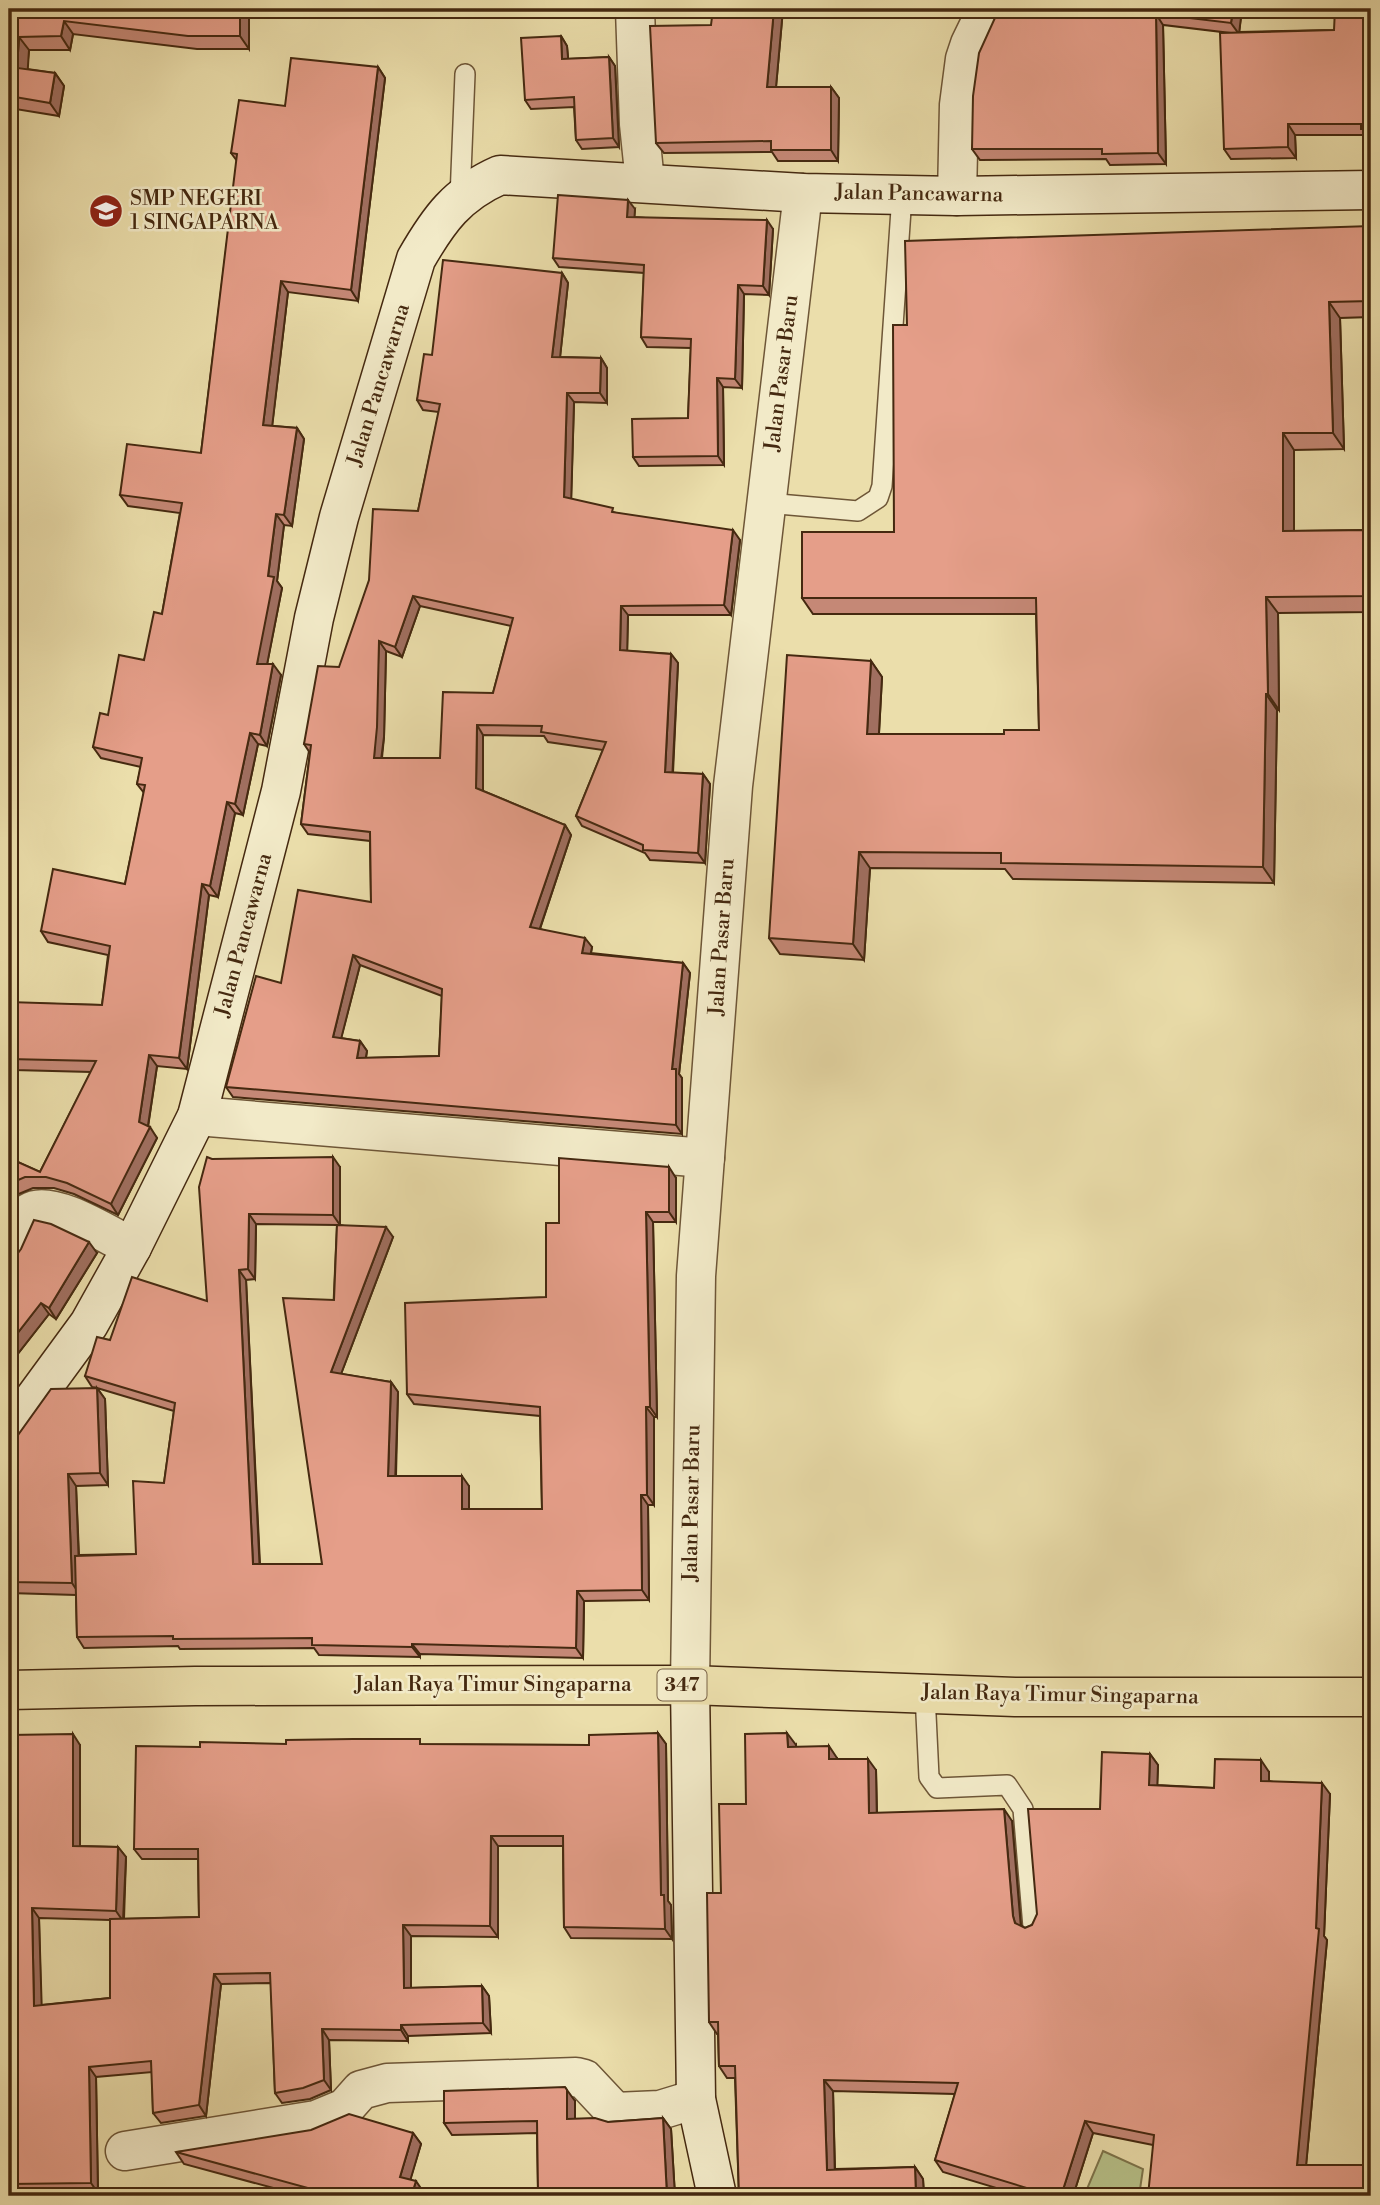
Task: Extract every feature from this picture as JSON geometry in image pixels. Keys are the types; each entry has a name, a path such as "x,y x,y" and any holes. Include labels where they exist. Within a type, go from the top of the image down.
{"main road":[{"name":"Jalan Raya Timur Singaparna","path":"9,1690 208,1686 690,1685 1015,1697 1366,1693"}],"street":[{"path":"635,9 639,124 645,182"},
{"path":"957,196 960,105 965,59 987,9"},
{"name":"Jalan Pancawarna","path":"9,1433 89,1324 132,1247 197,1116 281,792 314,618 339,517 416,260 435,225 460,198 481,184 500,176 645,182 803,193 957,196 1371,190"},
{"name":"Jalan Pasar Baru","path":"717,2196 696,2099 690,1685 696,1276 733,786 803,193"},
{"path":"197,1116 705,1158"},
{"path":"9,1251 27,1213 39,1208 56,1209 132,1247"},
{"path":"125,2151 316,2120 345,2108 361,2090 387,2083 576,2077 584,2079 615,2112 660,2110 696,2099"}],"lane":[{"path":"460,198 465,74"},
{"path":"767,503 858,511 878,498 882,486 902,195"},
{"path":"925,1694 929,1777 937,1788 1007,1785 1023,1809 1033,1927"}],"green space":[{"path":"1103,2151 1143,2169 1139,2196 1084,2196"}],"building":[{"path":"9,9 240,9 240,36 188,36 64,21 61,36 19,37 17,68 55,73 50,103 9,96"},
{"path":"713,9 774,9 767,87 831,87 831,150 771,150 771,141 656,143 650,26 711,25"},
{"path":"999,9 1233,9 1231,23 1156,14 1158,153 1102,154 1102,149 972,149 973,96 979,53"},
{"path":"1335,9 1371,9 1371,129 1361,129 1361,124 1288,124 1288,147 1224,149 1220,33 1334,30"},
{"path":"561,36 562,59 609,57 613,138 576,140 574,97 525,100 521,38"},
{"path":"291,58 378,67 351,290 281,281 263,425 297,428 284,515 276,514 268,576 274,577 257,664 273,664 260,735 250,733 235,804 227,802 210,886 202,884 179,1058 149,1055 139,1122 150,1127 111,1204 67,1183 46,1177 25,1177 9,1184 9,1158 40,1172 96,1061 9,1059 9,1002 102,1005 110,946 41,931 53,869 125,884 145,785 137,784 142,758 93,747 100,713 108,715 119,655 144,660 154,612 162,614 182,503 120,495 127,444 201,453 237,154 231,153 239,100 285,106"},
{"path":"558,195 628,200 627,217 767,220 763,286 738,285 735,379 717,378 718,456 633,457 632,419 688,418 691,339 641,337 644,265 553,258"},
{"path":"1371,226 1371,301 1329,302 1333,433 1283,433 1283,531 1371,530 1371,596 1266,597 1268,694 1263,867 1001,863 1001,853 859,852 853,944 769,938 787,655 871,661 867,734 1004,734 1004,730 1039,730 1036,598 802,598 802,532 894,532 893,325 907,325 905,241"},
{"path":"443,260 562,273 552,357 601,358 600,393 567,393 564,497 613,508 612,512 733,530 724,605 621,606 620,650 671,654 665,772 703,774 698,853 643,850 643,845 576,816 606,742 541,732 542,726 477,725 476,788 565,825 530,927 585,938 582,953 683,963 672,1069 676,1069 676,1125 226,1087 256,976 281,983 298,890 371,902 370,832 301,824 311,745 304,744 318,666 339,667 369,580 373,509 418,511 440,404 417,400 424,354 432,355","holes":["413,596 513,618 493,693 443,692 440,758 374,758 379,641 395,647","353,955 442,989 439,1056 357,1058 360,1041 333,1037"]},
{"path":"207,1157 333,1157 333,1215 249,1214 248,1269 239,1270 253,1564 322,1564 283,1298 334,1300 337,1225 386,1227 331,1372 391,1382 388,1476 462,1476 462,1509 542,1509 540,1407 407,1394 405,1303 546,1297 546,1223 559,1223 559,1158 669,1167 669,1212 646,1212 650,1407 646,1407 647,1495 641,1495 642,1590 577,1591 576,1648 412,1644 412,1647 312,1645 312,1638 77,1637 75,1556 136,1554 133,1481 164,1483 175,1403 85,1376 97,1337 110,1340 132,1277 207,1301 199,1187"},
{"path":"34,1220 51,1224 89,1242 49,1308 41,1303 9,1344 9,1260 21,1249"},
{"path":"97,1388 100,1473 68,1474 72,1583 9,1582 9,1441 18,1435 51,1389"},
{"path":"658,1733 661,1895 664,1895 665,1929 564,1927 563,1836 491,1836 490,1926 403,1925 404,1988 482,1986 483,2023 401,2025 401,2030 322,2029 324,2080 303,2088 275,2093 270,1973 214,1974 199,2105 153,2113 151,2061 89,2067 91,2183 9,2184 9,1735 73,1734 73,1846 118,1847 116,1911 32,1908 34,2006 110,1998 110,1919 199,1917 198,1849 134,1849 136,1746 200,1747 200,1742 286,1744 286,1740 353,1739 420,1739 420,1744 589,1745 589,1735"},
{"path":"787,1733 788,1747 829,1746 829,1759 868,1759 869,1813 1004,1809 1013,1916 1015,1923 1025,1928 1032,1925 1037,1914 1028,1809 1100,1809 1102,1752 1150,1754 1149,1785 1214,1788 1215,1759 1261,1760 1261,1781 1322,1783 1316,1928 1319,1929 1297,2165 1371,2165 1371,2196 1148,2196 1154,2135 1085,2121 1061,2196 1053,2196 935,2160 958,2083 824,2080 827,2170 915,2167 916,2196 739,2196 735,2066 719,2066 718,2022 709,2022 707,1893 721,1893 719,1804 746,1804 745,1734"},
{"path":"565,2087 567,2119 595,2118 608,2122 663,2118 667,2196 337,2196 176,2152 311,2130 349,2114 413,2133 400,2177 416,2181 412,2194 538,2191 537,2121 444,2123 444,2091"}],"place":[{"name":"SMP NEGERI 1 SINGAPARNA","path":"106,211"}]}
